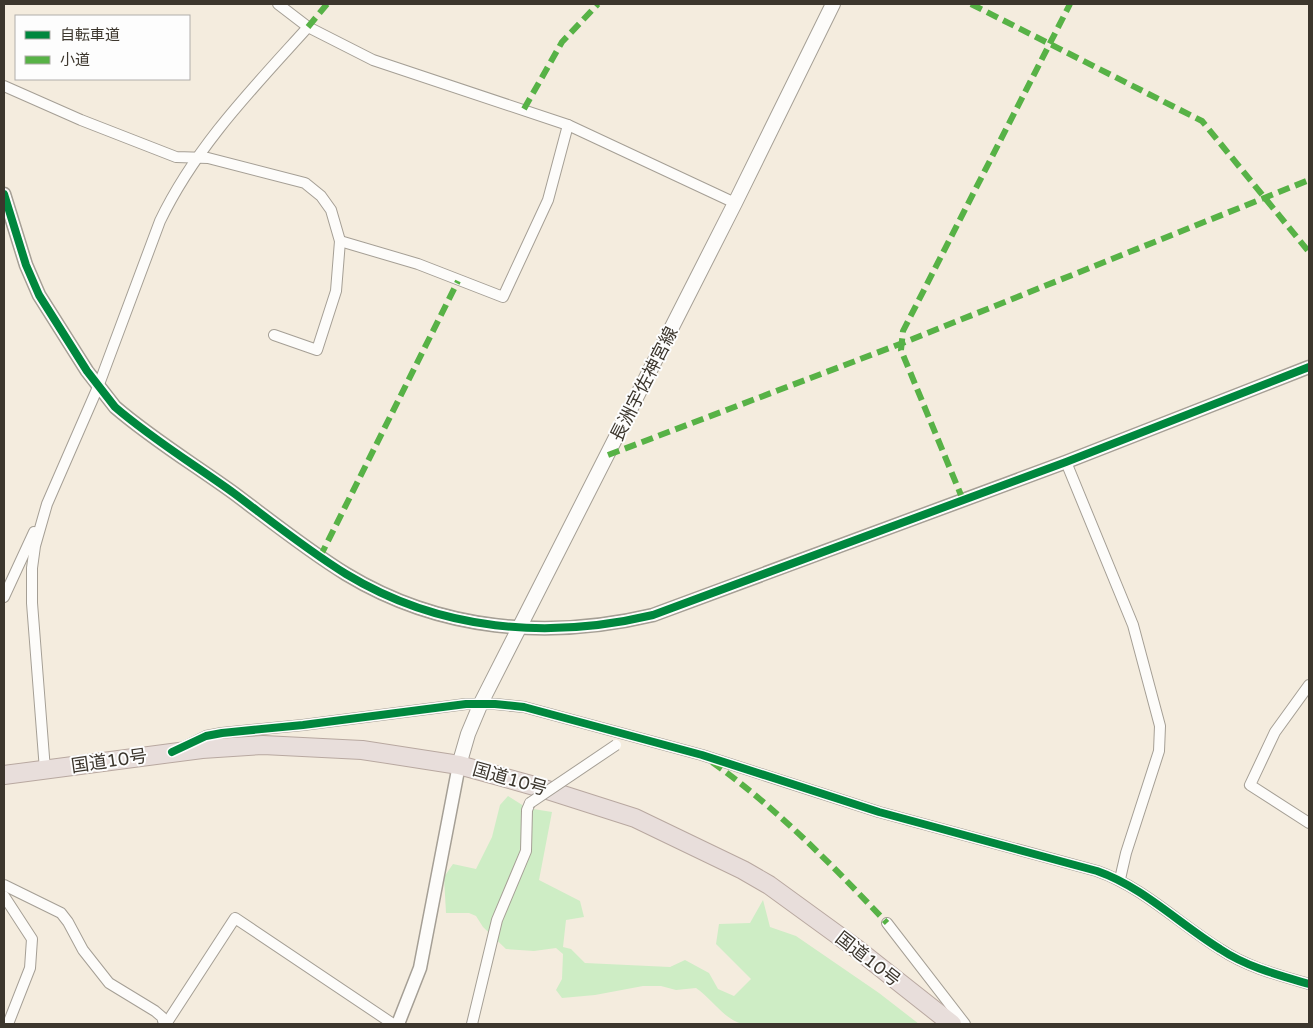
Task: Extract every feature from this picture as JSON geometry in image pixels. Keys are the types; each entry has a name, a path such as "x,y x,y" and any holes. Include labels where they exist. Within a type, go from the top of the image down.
{"highway":[{"name":"国道10号","path":"4,775 172,752 244,746 294,745 376,752 459,765 538,787 634,818 743,870 769,885 857,949 952,1024"}],"main road":[{"name":"長洲宇佐神宮線","path":"459,765 468,734 481,703 735,203 833,4"}],"street":[{"path":"278,4 308,27 373,60 568,125 735,203"},
{"path":"4,597 98,387 160,221 178,184 217,128 308,27"},
{"path":"4,86 81,120 176,157 208,158 305,184 321,196 331,210 340,241 336,291 317,350 274,335"},
{"path":"340,241 418,264 503,297 545,207 568,125"},
{"path":"4,197 26,265 39,295 98,387 115,407 346,574 382,592 426,609 485,625 520,629 600,625 653,615 1066,462 1309,367"},
{"path":"1066,462 1133,626 1160,726 1159,751 1128,844 1120,879"},
{"path":"44,770 32,584 35,546 47,504"},
{"path":"1309,685 1275,732 1250,785 1309,823"},
{"path":"172,752 206,736 222,733 481,703 524,706 548,711 710,758 879,812 1120,879 1220,950 1251,966 1309,984"},
{"path":"472,1024 497,920 517,867 526,851 527,810 530,803 631,735"},
{"path":"398,1024 420,968 459,765"},
{"path":"4,885 61,913 83,950 109,983 162,1016 165,1024"},
{"path":"4,896 32,939 30,968 8,1024"},
{"path":"165,1024 235,918 393,1024"},
{"path":"887,924 965,1024"}],"green space":[{"path":"508,796 527,808 552,812 539,880 580,901 584,917 566,920 563,947 571,949 585,963 670,967 685,960 709,973 718,989 734,996 751,979 716,944 719,924 750,923 763,900 770,927 796,936 879,993 919,1024 742,1024 729,1018 696,988 676,990 661,986 643,986 595,995 562,998 556,990 562,979 563,954 556,948 534,951 506,949 483,927 476,916 469,913 446,913 444,877 453,864 476,869 492,837 500,805"}],"marked path":[{"path":"308,27 327,4"},
{"path":"524,109 562,42 598,4"},
{"path":"971,4 1202,121 1309,252"},
{"path":"963,500 901,350 903,331 1070,4"},
{"path":"608,455 900,344 1309,180"},
{"path":"320,557 458,281"},
{"path":"712,762 782,818 887,923"}],"cycle path":[{"path":"4,194 26,265 39,295 87,371 115,407 159,441 346,574 382,593 419,608 457,619 495,625 535,628 574,627 614,623 653,615 1066,462 1309,367"},
{"path":"172,752 206,736 222,733 303,725 466,704 524,707 702,755 879,812 1097,871 1130,886 1205,939 1241,961 1309,984"}]}
